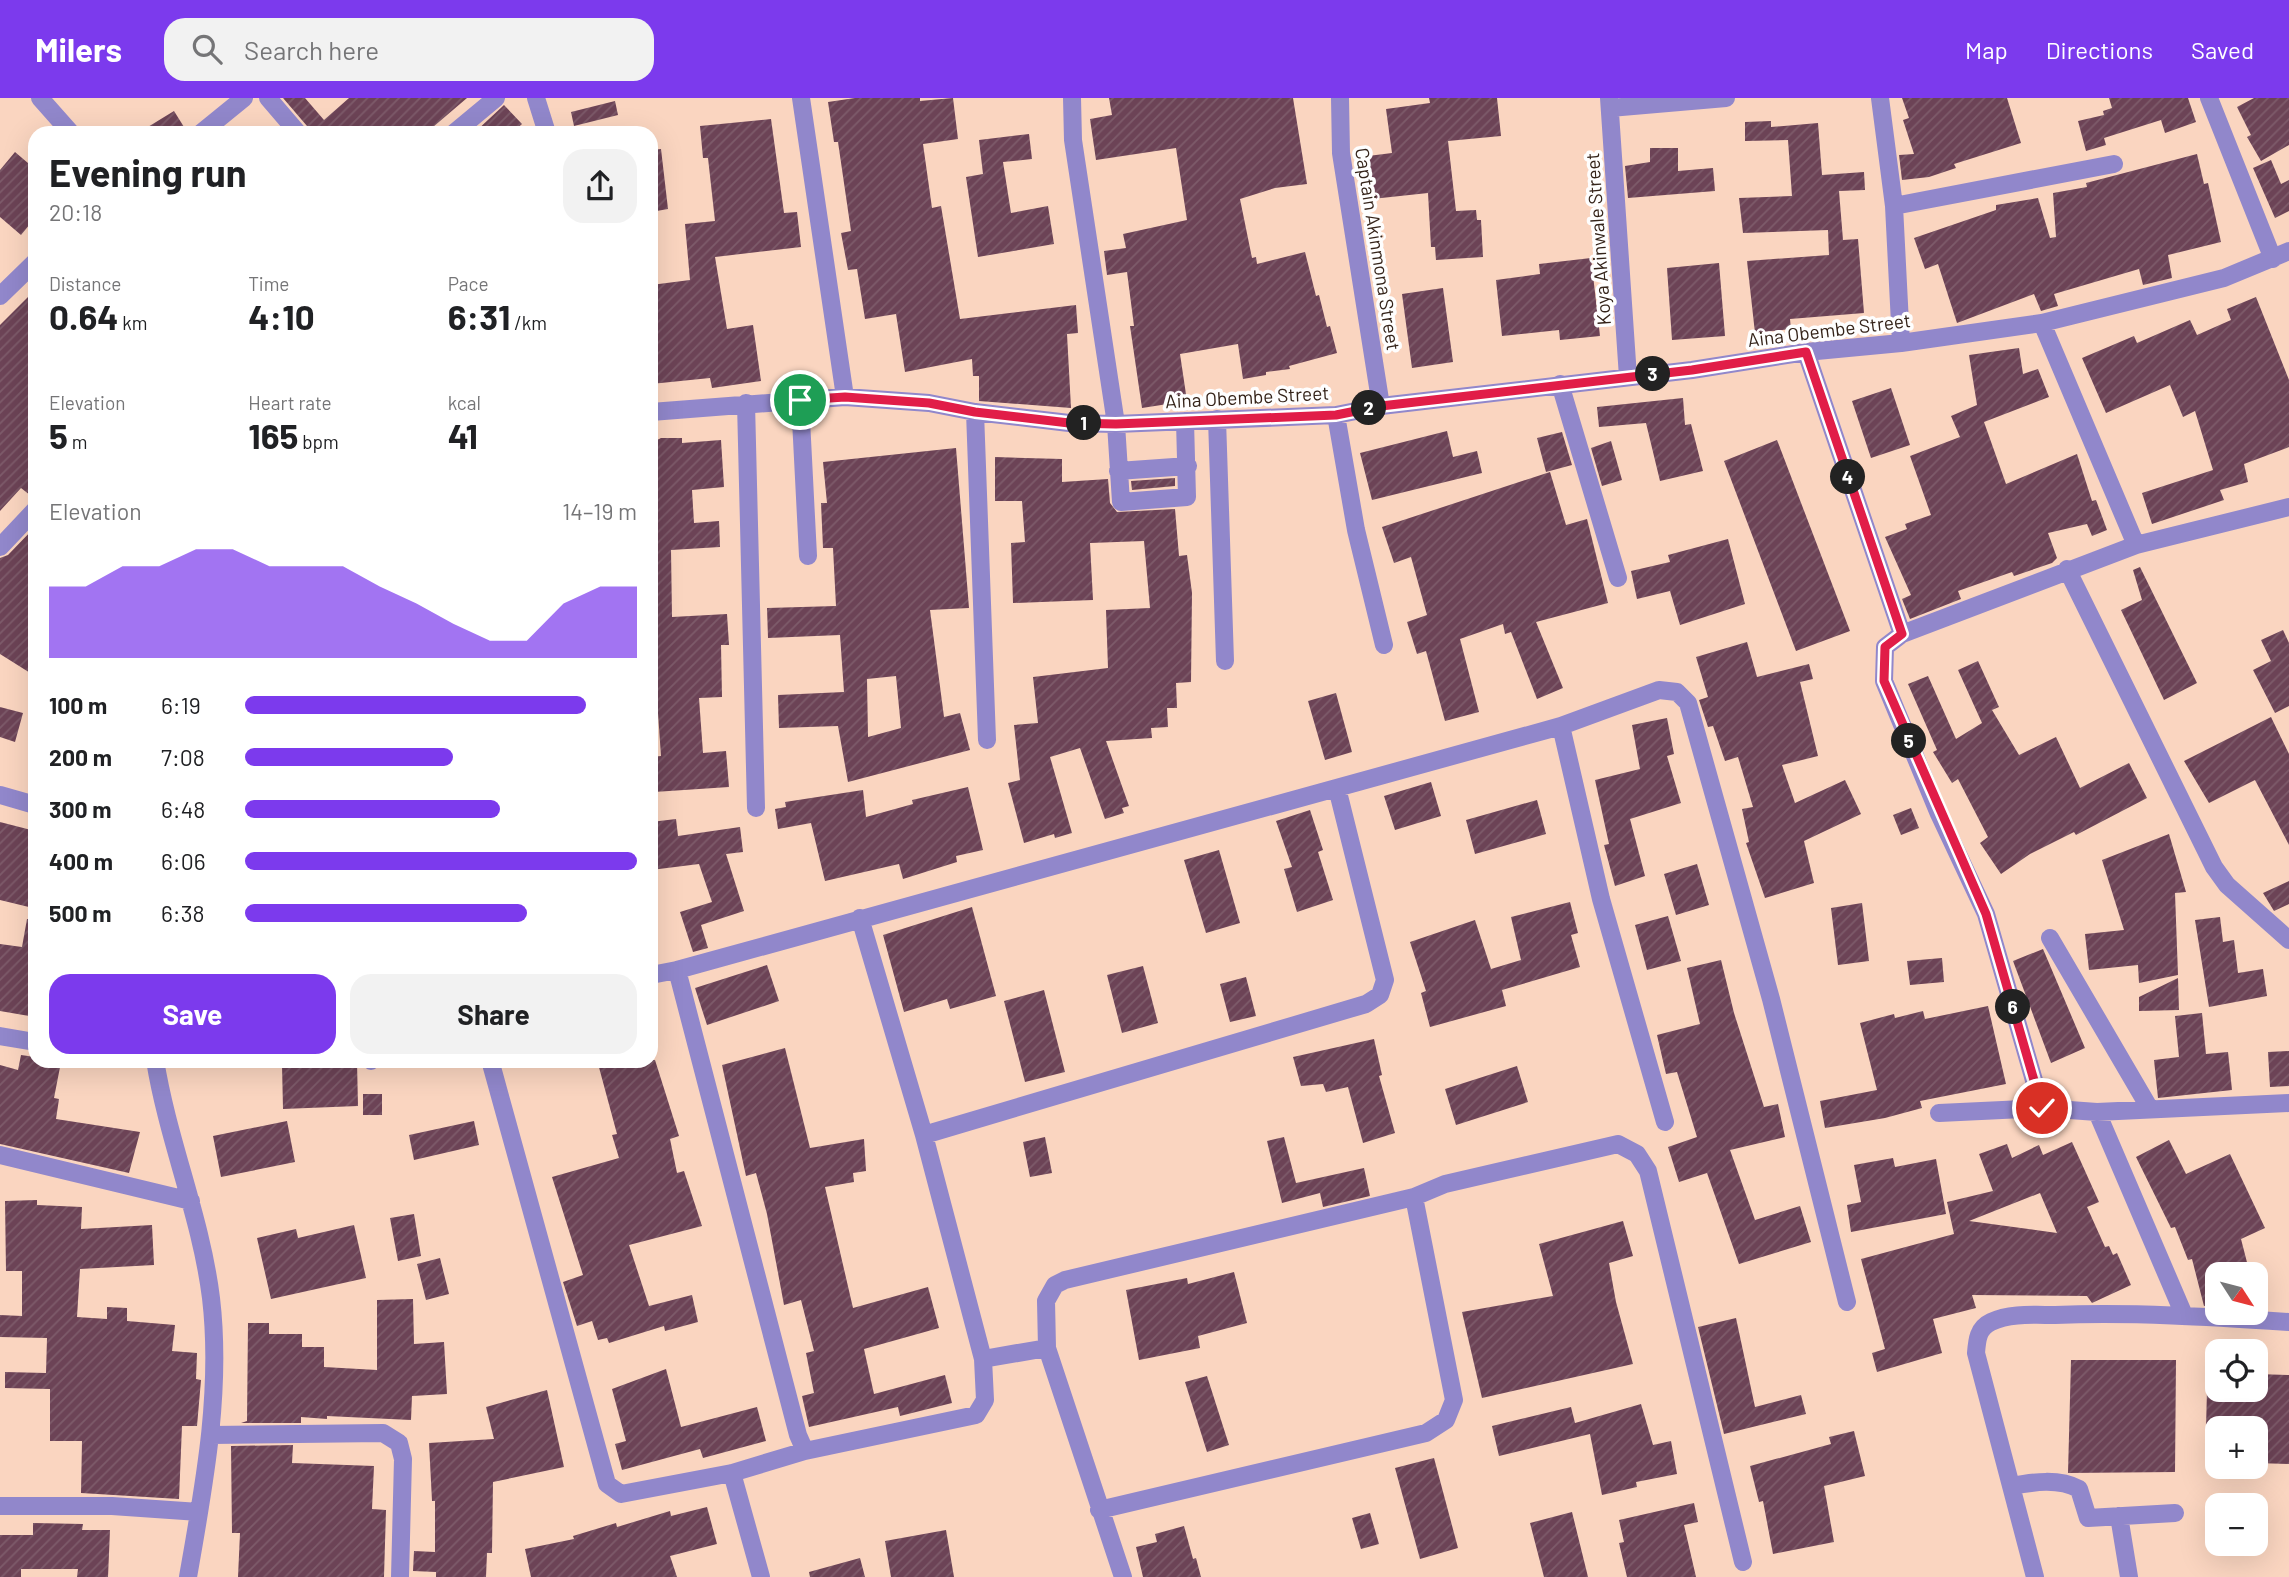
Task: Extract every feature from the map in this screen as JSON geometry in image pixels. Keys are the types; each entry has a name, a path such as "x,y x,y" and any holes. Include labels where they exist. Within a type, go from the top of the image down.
{"street":[{"path":"40,98 65,126"},
{"path":"210,126 244,98"},
{"path":"268,98 292,126"},
{"path":"462,126 496,98"},
{"path":"536,98 545,126"},
{"path":"802,98 845,397"},
{"path":"1072,98 1073,140 1116,424 1121,502 1149,502 1187,497 1185,421"},
{"name":"Captain Akinmona Street","path":"1340,98 1342,153 1381,406"},
{"path":"1609,103 1726,98"},
{"path":"1880,98 1894,206 1901,343"},
{"path":"2209,98 2281,255"},
{"name":"Koya Akinwale Street","path":"1609,103 1628,377"},
{"path":"1894,206 2114,164"},
{"name":"Aina Obembe Street","path":"658,411 845,397 929,403 975,412 1069,423 1116,424 1336,415 1381,406 1628,377 1806,352 1901,343 2042,323 2224,278 2281,255"},
{"path":"0,296 28,269"},
{"path":"2042,323 2136,545"},
{"path":"1806,352 1902,634"},
{"path":"1560,384 1618,578"},
{"path":"800,400 808,556"},
{"path":"746,403 756,808"},
{"path":"975,412 987,740"},
{"path":"1336,415 1356,530 1384,645"},
{"path":"1217,419 1225,661"},
{"path":"1118,471 1188,466"},
{"path":"2042,1108 1986,914 1884,681 1885,647 1902,634 2136,545 2289,507"},
{"path":"0,547 28,517"},
{"path":"2067,569 2214,867 2227,885 2289,940"},
{"path":"658,974 1561,726 1658,690 1677,692 1688,703 1771,999 1847,1302"},
{"path":"1561,726 1601,899 1665,1122"},
{"path":"924,1135 1366,1004 1380,995 1385,981 1337,788"},
{"path":"0,795 28,803"},
{"path":"492,1068 607,1484 621,1494 732,1473 805,1451 976,1415 985,1400 983,1359 924,1135 860,918"},
{"path":"2050,938 2150,1109"},
{"path":"677,970 798,1435 805,1451"},
{"path":"0,1036 28,1041"},
{"path":"152,1068 191,1202 211,1298 211,1435 188,1577"},
{"path":"1939,1113 2042,1108 2097,1112 2289,1103"},
{"path":"2097,1112 2184,1315"},
{"path":"1123,1577 1047,1348 1046,1301 1055,1285 1065,1280 1414,1197 1445,1184 1618,1144 1637,1154 1647,1171 1743,1562"},
{"path":"0,1155 191,1202"},
{"path":"1100,1510 1426,1433 1446,1420 1454,1400 1414,1197"},
{"path":"2035,1577 1976,1353 1978,1335 1990,1322 2022,1316 2184,1315 2289,1322"},
{"path":"983,1359 1047,1348"},
{"path":"211,1435 383,1433 399,1443 403,1459 400,1577"},
{"path":"732,1473 761,1577"},
{"path":"2011,1486 2042,1481 2072,1485 2079,1489 2088,1518 2175,1513"},
{"path":"0,1506 113,1506 200,1512"},
{"path":"2119,1516 2129,1577"}],"building":[{"path":"283,98 305,98 324,120 349,98 467,98 434,126 307,126"},
{"path":"855,98 920,98 920,101 953,98 958,139 923,144 932,208 941,206 960,319 1076,305 1078,333 1067,334 1071,408 979,401 979,376 973,376 972,359 905,372 896,314 865,319 857,269 848,270 841,233 851,231 838,142 834,142 828,102"},
{"path":"1109,98 1293,98 1307,184 1275,188 1240,199 1252,258 1256,257 1257,264 1305,252 1316,296 1319,295 1337,353 1289,366 1290,369 1243,379 1238,344 1180,354 1187,401 1142,408 1130,326 1134,326 1127,272 1107,275 1104,251 1126,248 1123,234 1187,220 1176,148 1096,160 1090,119 1112,115"},
{"path":"1429,98 1497,98 1501,136 1448,141 1456,211 1476,210 1477,220 1481,220 1483,257 1436,260 1435,247 1431,247 1428,193 1372,199 1368,156 1392,153 1386,109 1430,103"},
{"path":"1902,98 2007,98 2021,143 1954,164 1956,168 1929,177 1902,180 1899,155 1914,154 1903,120 1909,118"},
{"path":"2109,98 2188,98 2196,122 2165,133 2161,120 2104,138 2106,145 2086,151 2078,121 2104,115 2103,111 2112,108"},
{"path":"2254,98 2289,98 2289,145 2261,161 2247,137 2251,135 2237,107"},
{"path":"615,101 618,115 574,126 571,112"},
{"path":"504,105 522,124 520,126 482,126"},
{"path":"174,111 183,126 149,126"},
{"path":"771,119 784,213 797,212 801,247 715,257 727,329 753,325 761,381 712,388 710,378 658,383 658,284 690,280 685,224 715,221 708,158 703,158 700,126"},
{"path":"1771,121 1771,127 1818,123 1822,175 1864,172 1865,190 1839,191 1843,240 1858,239 1864,313 1790,319 1791,329 1755,333 1747,261 1829,255 1828,230 1743,233 1739,198 1792,196 1788,140 1745,141 1745,122"},
{"path":"1029,134 1032,159 1003,162 1011,213 1048,206 1054,244 978,257 966,177 983,174 979,140"},
{"path":"1650,148 1678,148 1678,171 1713,168 1715,191 1628,198 1625,166 1650,162"},
{"path":"658,149 661,149 668,209 658,211"},
{"path":"15,152 28,163 28,226 21,235 0,217 0,170"},
{"path":"2197,154 2204,184 2208,183 2221,242 2168,255 2172,278 2143,285 2139,269 2054,294 2058,306 2041,311 2034,294 1957,323 1938,264 1925,269 1914,238 1996,210 1996,205 2038,198 2050,238 2056,237 2053,193 2087,187 2086,183"},
{"path":"2271,160 2281,184 2289,180 2289,211 2275,218 2253,168"},
{"path":"1591,258 1600,336 1560,340 1559,330 1502,336 1496,280 1540,274 1539,264"},
{"path":"1719,263 1725,336 1672,340 1667,268"},
{"path":"1443,288 1453,362 1412,368 1402,294"},
{"path":"28,297 28,494 21,488 0,511 0,325"},
{"path":"2256,297 2289,380 2289,447 2244,464 2248,482 2220,490 2224,500 2152,524 2142,493 2213,470 2195,411 2183,417 2170,385 2106,413 2082,358 2134,336 2137,343 2190,320 2197,335 2231,320 2227,309"},
{"path":"2019,348 2023,374 2038,369 2049,397 1984,422 2006,484 2077,454 2092,501 2096,500 2107,530 2092,536 2087,524 2048,533 2057,558 2052,563 2014,576 2012,572 1958,591 1961,599 1910,619 1902,599 1911,595 1885,537 1907,529 1905,524 1931,515 1910,456 1960,437 1951,416 1977,405 1969,355"},
{"path":"1891,388 1910,445 1871,458 1852,401"},
{"path":"1683,398 1685,425 1691,424 1703,471 1660,481 1646,423 1599,427 1597,407"},
{"path":"1447,431 1453,457 1477,451 1482,473 1372,500 1360,453"},
{"path":"1562,432 1572,465 1546,472 1537,438"},
{"path":"682,438 682,443 721,440 724,487 692,490 694,523 719,521 720,547 671,550 672,617 727,614 729,645 721,645 722,697 699,698 703,753 726,751 729,787 658,792 658,756 661,756 658,713 658,440"},
{"path":"1777,440 1850,631 1796,651 1724,461"},
{"path":"1611,441 1622,480 1602,486 1591,448"},
{"path":"956,448 969,608 930,610 944,717 960,713 970,750 848,782 838,726 779,728 778,695 844,692 840,635 768,638 767,608 836,606 833,548 823,548 821,503 827,503 823,462","holes":["896,676 901,728 868,737 867,679"]},
{"path":"995,457 1062,459 1062,482 1108,479 1110,503 1117,512 1175,509 1179,556 1187,555 1192,593 1191,682 1176,683 1177,708 1167,708 1168,727 1151,728 1152,738 1106,741 1129,806 1122,808 1124,813 1105,819 1080,748 1050,757 1072,833 1055,838 1054,834 1024,843 1008,783 1020,780 1014,725 1038,723 1033,677 1108,668 1106,610 1150,608 1144,541 1090,543 1093,600 1013,603 1011,543 1025,542 1022,501 995,501"},
{"path":"1550,472 1566,525 1587,519 1608,603 1536,622 1563,688 1537,699 1511,632 1505,634 1503,624 1460,639 1479,712 1445,721 1426,651 1417,654 1407,622 1427,615 1411,557 1394,563 1382,527"},
{"path":"1175,478 1175,486 1132,490 1131,481"},
{"path":"28,534 28,672 0,654 0,558 8,555"},
{"path":"1728,539 1745,604 1680,625 1670,591 1637,599 1631,571 1670,562 1668,555"},
{"path":"2140,567 2197,683 2164,700 2121,610 2142,600 2133,570"},
{"path":"2283,630 2289,643 2289,706 2275,713 2253,670 2271,661 2261,640"},
{"path":"1747,642 1757,677 1809,664 1813,679 1800,682 1818,756 1782,765 1795,803 1845,780 1861,814 1804,841 1814,883 1765,898 1746,843 1749,842 1742,809 1753,807 1738,757 1725,761 1713,726 1708,727 1699,700 1708,697 1696,657"},
{"path":"1978,661 1999,707 1992,710 2019,755 2056,737 2080,788 2129,763 2147,798 2076,835 2074,832 2030,854 2001,874 1980,843 1988,837 1958,779 1952,783 1933,752 1937,750 1908,684 1928,676 1956,739 1982,723 1958,670"},
{"path":"1336,693 1352,752 1325,760 1308,701"},
{"path":"0,707 23,713 15,742 0,737"},
{"path":"2271,717 2289,754 2289,845 2255,780 2209,803 2184,761"},
{"path":"1667,718 1674,754 1667,756 1681,803 1630,819 1645,876 1615,886 1604,845 1609,844 1595,780 1640,769 1632,725"},
{"path":"1431,782 1441,816 1395,830 1384,796"},
{"path":"968,787 983,850 956,856 957,862 903,879 899,864 825,881 811,823 778,829 775,809 786,807 785,802 863,790 866,817 913,804 912,800"},
{"path":"1537,800 1546,834 1475,854 1466,820"},
{"path":"1911,808 1919,828 1901,835 1893,815"},
{"path":"1310,810 1323,850 1318,852 1333,900 1297,912 1284,869 1292,867 1276,821"},
{"path":"676,819 678,836 740,827 743,852 726,854 744,911 701,925 708,948 693,952 680,912 712,902 699,864 658,869 658,821"},
{"path":"0,822 28,829 28,907 0,900"},
{"path":"2169,834 2186,892 2175,893 2178,975 2139,983 2138,965 2089,970 2085,934 2124,930 2102,860"},
{"path":"1219,850 1240,923 1206,933 1184,860"},
{"path":"1697,864 1709,905 1676,915 1664,874"},
{"path":"2289,881 2289,904 2274,911 2263,893"},
{"path":"1570,902 1578,933 1571,935 1580,967 1502,990 1506,1006 1430,1027 1421,993 1426,991 1410,942 1475,920 1491,969 1521,960 1511,917"},
{"path":"1862,903 1869,961 1838,965 1831,908"},
{"path":"972,907 996,996 950,1009 947,999 904,1012 883,935"},
{"path":"1668,916 1681,961 1647,970 1635,925"},
{"path":"2220,917 2223,942 2234,940 2238,973 2263,969 2267,996 2209,1007 2195,920"},
{"path":"28,919 28,1016 0,1011 0,944 22,947"},
{"path":"2043,949 2085,1048 2051,1063 2013,961"},
{"path":"1942,958 1944,982 1910,985 1907,961"},
{"path":"1721,960 1734,1013 1764,1107 1778,1104 1785,1137 1730,1150 1755,1220 1800,1206 1811,1242 1739,1264 1707,1173 1679,1182 1668,1147 1697,1137 1677,1072 1666,1074 1657,1035 1700,1024 1687,968"},
{"path":"767,965 779,1001 707,1025 695,988"},
{"path":"1143,966 1158,1023 1122,1033 1107,975"},
{"path":"1246,977 1256,1016 1230,1022 1220,984"},
{"path":"2178,978 2179,1010 2139,1011 2139,997"},
{"path":"1044,990 1065,1072 1025,1082 1004,1001"},
{"path":"1988,1006 2006,1084 1920,1101 1922,1108 1885,1118 1825,1128 1820,1101 1877,1090 1860,1023 1894,1014 1895,1018 1923,1011 1925,1019"},
{"path":"2202,1013 2206,1054 2228,1052 2232,1090 2158,1098 2154,1060 2179,1057 2175,1016"},
{"path":"1374,1039 1382,1075 1379,1076 1395,1133 1363,1143 1348,1087 1326,1092 1323,1084 1301,1086 1293,1057"},
{"path":"785,1048 810,1148 864,1139 866,1171 853,1173 854,1182 825,1187 853,1308 928,1287 939,1328 864,1349 874,1394 945,1375 952,1403 900,1416 898,1407 809,1427 802,1396 814,1393 806,1353 814,1351 801,1300 784,1305 767,1214 756,1173 746,1176 722,1065"},
{"path":"2289,1051 2289,1086 2270,1087 2268,1052"},
{"path":"21,1055 28,1056 28,1068 60,1068 54,1098 59,1099 56,1119 140,1132 129,1173 0,1144 0,1065 18,1070"},
{"path":"1517,1066 1528,1102 1456,1125 1445,1089"},
{"path":"282,1068 357,1068 358,1106 283,1109"},
{"path":"599,1068 658,1068 679,1136 670,1139 677,1173 684,1171 702,1226 629,1245 649,1306 692,1295 698,1322 665,1331 664,1326 609,1343 607,1338 598,1340 592,1321 577,1326 563,1282 583,1275 552,1177 619,1158 612,1135 617,1134"},
{"path":"363,1094 382,1094 382,1115 363,1115"},
{"path":"287,1121 295,1162 221,1177 213,1136"},
{"path":"474,1121 479,1145 414,1160 409,1135"},
{"path":"1045,1137 1052,1173 1030,1177 1023,1142"},
{"path":"1284,1137 1296,1183 1364,1168 1370,1196 1323,1207 1320,1193 1282,1203 1267,1141"},
{"path":"2169,1140 2186,1174 2230,1154 2265,1228 2241,1239 2247,1262 2205,1262 2205,1306 2192,1259 2188,1260 2175,1227 2171,1228 2136,1157"},
{"path":"2072,1142 2099,1202 2087,1207 2105,1247 2109,1246 2113,1255 2117,1253 2131,1285 2092,1303 2087,1296 1972,1295 1976,1308 1933,1319 1942,1353 1877,1372 1872,1353 1885,1349 1861,1259 1954,1234 1947,1202 1993,1191 1979,1154 2007,1144 2012,1158 2039,1145 2043,1155","holes":["2040,1193 2057,1233 1969,1221"]},
{"path":"1893,1158 1895,1167 1936,1159 1946,1214 1851,1232 1847,1205 1861,1202 1854,1165"},
{"path":"37,1200 37,1205 82,1207 81,1229 152,1225 154,1265 80,1269 77,1317 107,1319 107,1307 127,1308 127,1321 175,1325 172,1351 197,1353 196,1379 201,1380 197,1426 182,1426 179,1499 81,1493 82,1441 50,1441 50,1389 5,1388 5,1372 46,1373 47,1338 0,1337 0,1315 22,1316 22,1271 6,1271 5,1201"},
{"path":"414,1214 421,1256 398,1261 390,1218"},
{"path":"1623,1221 1633,1256 1609,1263 1616,1302 1633,1364 1482,1398 1462,1312 1553,1296 1539,1244"},
{"path":"354,1225 366,1278 271,1299 257,1238 296,1229 298,1238"},
{"path":"440,1258 449,1294 426,1300 417,1264"},
{"path":"1234,1272 1247,1323 1198,1336 1200,1348 1139,1360 1126,1290 1187,1278 1188,1284"},
{"path":"413,1299 414,1344 444,1342 447,1394 412,1396 411,1420 327,1416 327,1419 301,1417 301,1423 241,1423 247,1421 248,1323 269,1323 269,1334 302,1334 302,1347 324,1347 324,1367 377,1370 377,1300"},
{"path":"1736,1318 1755,1407 1801,1395 1806,1414 1724,1434 1698,1327"},
{"path":"2071,1360 2176,1360 2175,1472 2068,1473"},
{"path":"666,1369 681,1427 757,1407 766,1441 703,1458 700,1449 622,1470 615,1444 626,1441 612,1389"},
{"path":"2268,1374 2289,1375 2289,1464 2268,1463 2268,1416 2206,1416 2207,1402 2268,1402"},
{"path":"1207,1376 1229,1445 1207,1452 1185,1382"},
{"path":"547,1390 564,1467 493,1482 492,1553 487,1553 486,1577 436,1577 436,1572 413,1571 414,1551 435,1552 435,1501 432,1501 429,1443 494,1439 486,1407"},
{"path":"1641,1404 1653,1445 1671,1441 1677,1474 1636,1482 1637,1487 1602,1495 1590,1434 1499,1456 1492,1426 1571,1407 1575,1423"},
{"path":"1854,1431 1865,1476 1824,1486 1834,1542 1773,1554 1763,1501 1759,1502 1750,1466 1831,1444 1829,1437"},
{"path":"293,1445 292,1463 374,1466 372,1509 386,1510 384,1577 238,1577 240,1533 232,1533 231,1446"},
{"path":"1434,1458 1458,1548 1420,1559 1395,1468"},
{"path":"1694,1503 1698,1522 1684,1525 1696,1577 1627,1577 1619,1543 1624,1542 1619,1520"},
{"path":"707,1507 717,1544 670,1556 677,1577 531,1577 525,1549 574,1539 573,1536 616,1523 617,1527 670,1511 671,1516"},
{"path":"1572,1512 1588,1577 1544,1577 1530,1523"},
{"path":"1370,1513 1379,1544 1361,1549 1352,1518"},
{"path":"33,1523 83,1524 82,1530 110,1530 108,1577 77,1577 78,1569 21,1569 21,1577 0,1577 0,1535 33,1535"},
{"path":"1184,1526 1201,1577 1143,1577 1136,1547 1157,1542 1155,1534"},
{"path":"946,1530 954,1577 891,1577 885,1541"},
{"path":"860,1558 865,1577 810,1577 809,1572"}],"route":[{"path":"800,400 845,397 929,403 975,412 1069,423 1116,424 1336,415 1381,406 1692,370 1806,352 1902,634 1885,647 1884,681 1939,814 1986,914 2042,1108"}]}
